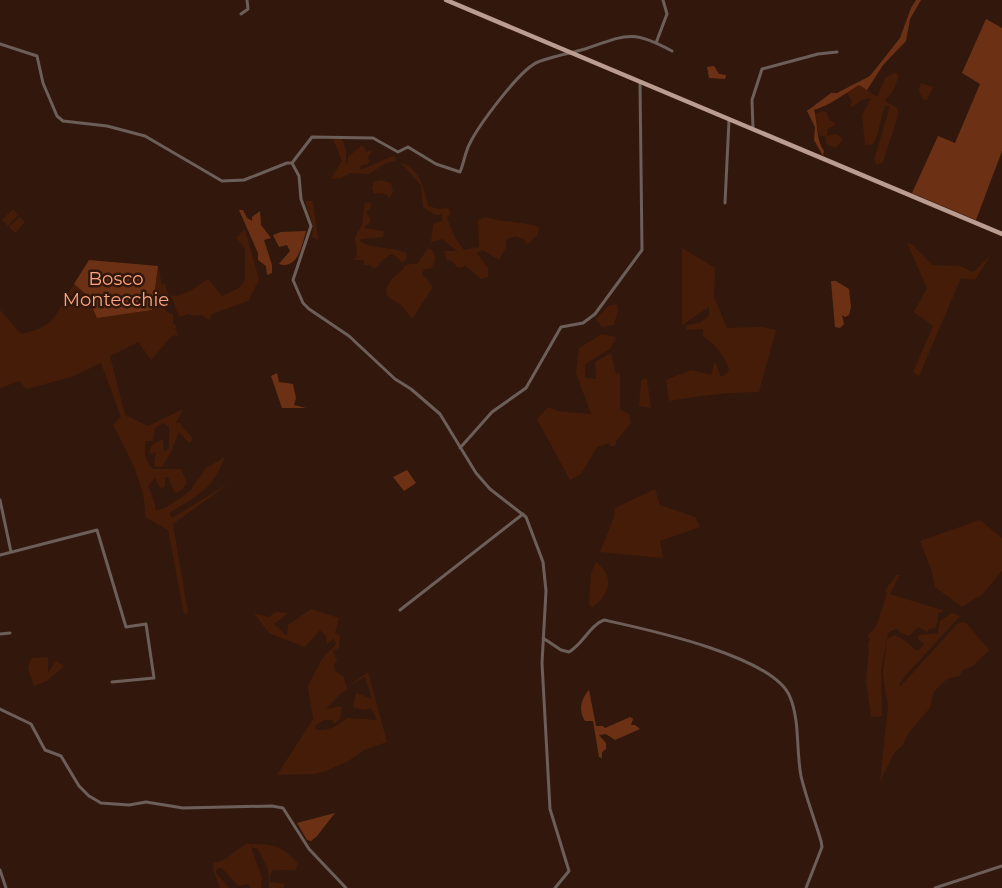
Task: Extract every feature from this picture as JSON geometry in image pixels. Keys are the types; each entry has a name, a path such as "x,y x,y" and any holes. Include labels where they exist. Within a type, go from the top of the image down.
{"main road":[{"path":"446,0 1002,234"}],"street":[{"path":"241,14 248,9 247,0"},
{"path":"656,42 667,14 663,0"},
{"path":"0,44 37,56 43,83 57,116 63,121 107,126 145,136 222,181 244,180 287,163 292,163 312,137 373,138 398,152 408,147 436,164 460,172 470,144 521,74 538,62 629,35 656,42 672,51"},
{"path":"753,130 752,100 762,69 818,54 836,52"},
{"path":"460,448 492,412 526,388 562,327 583,323 595,314 642,250 640,83"},
{"path":"725,203 729,120"},
{"path":"292,163 298,172 302,199 311,226 293,280 304,303 309,309 350,336 395,379 411,389 440,414 472,469 490,489 523,514 537,540 543,562 546,591 542,638 550,809 569,871 555,888"},
{"path":"0,500 11,552"},
{"path":"400,610 523,514"},
{"path":"0,555 97,530 126,627 146,624 154,678 112,682"},
{"path":"542,638 569,652 578,646 598,623 604,620 680,638 746,662 767,672 790,695 794,709 801,777 822,847 806,888"},
{"path":"0,634 10,633"},
{"path":"0,709 31,724 45,750 61,756 79,786 89,796 101,803 129,805 146,802 183,808 272,806 283,808 309,849 346,888"},
{"path":"935,888 1002,866"},
{"path":"0,870 6,888"}],"shaded area":[{"path":"895,73 899,75 894,89 885,101 897,108 898,116 883,162 877,165 874,160 890,106 885,106 873,144 865,145 862,115 871,98 861,100 853,107 850,106 852,101 847,93 859,85 877,97 886,77"},
{"path":"921,83 933,87 927,100 923,99 919,91"},
{"path":"822,111 826,112 830,121 835,122 834,126 827,129 827,136 836,134 843,139 836,148 826,144 826,137 819,135 815,114"},
{"path":"333,139 342,139 346,149 346,162 348,164 348,157 362,145 367,152 373,150 367,158 370,160 368,164 361,165 360,170 395,156 396,161 386,163 369,174 350,173 341,178 331,179 342,161"},
{"path":"400,162 407,165 417,174 423,186 428,206 439,209 448,208 451,213 447,218 455,238 464,250 479,247 478,220 485,217 539,227 537,235 526,245 525,240 515,236 506,240 506,248 499,260 483,250 477,253 488,268 488,277 481,279 465,265 462,268 457,267 452,261 447,260 444,251 457,251 442,239 431,242 433,224 442,221 442,214 435,215 423,207 421,185"},
{"path":"381,180 391,183 393,192 389,198 386,194 374,193 372,187 374,182"},
{"path":"305,201 313,201 318,240 312,237 313,226"},
{"path":"371,202 370,209 366,212 371,221 364,228 384,231 383,237 361,239 360,241 370,246 394,249 406,253 407,257 403,263 393,254 385,258 374,269 370,265 363,265 365,260 354,260 357,255 355,237 362,225 365,203"},
{"path":"13,209 18,215 8,226 2,220"},
{"path":"20,217 25,222 15,233 9,227"},
{"path":"245,229 259,280 248,301 212,314 209,320 202,315 192,316 189,314 179,317 171,295 176,296 190,291 208,279 222,296 239,288 245,280 245,248 236,238"},
{"path":"907,243 913,245 932,265 960,266 973,272 991,255 975,280 961,278 919,376 913,372 933,326 914,312 927,288"},
{"path":"428,248 434,252 435,260 432,268 424,269 422,274 433,287 412,319 399,303 389,297 386,291 392,279 405,265 418,263"},
{"path":"682,248 715,268 714,297 727,328 762,327 776,330 759,392 669,401 666,380 691,370 711,375 715,361 721,377 729,371 719,351 703,336 703,329 686,330 687,325 700,323 709,316 709,307 682,325"},
{"path":"158,266 162,285 165,283 169,297 161,298 166,311 173,315 173,324 177,326 175,328 178,335 172,336 151,360 138,342 110,356 125,415 148,426 183,409 176,423 180,423 193,440 189,443 179,432 171,452 162,467 154,466 156,452 149,454 152,445 163,439 164,452 169,449 169,426 163,423 155,428 153,441 146,441 145,456 153,469 181,469 187,483 182,490 175,493 168,477 165,477 165,487 160,488 155,478 148,486 155,503 155,510 163,509 190,491 206,468 225,457 215,478 203,491 169,513 172,518 231,482 173,524 188,613 184,614 168,530 145,517 143,493 139,481 130,458 113,425 121,417 101,363 74,376 27,389 19,381 0,388 0,310 21,334 33,331 43,327 55,316 74,284 87,295 98,318 151,310"},
{"path":"617,304 618,310 614,325 602,327 596,319 608,306"},
{"path":"602,334 616,337 610,349 585,364 585,378 596,379 595,362 611,353 616,374 620,373 620,409 629,414 631,423 616,441 615,446 610,446 609,443 597,447 581,474 570,480 537,419 548,407 557,411 591,414 576,373 579,348"},
{"path":"646,378 651,408 639,406 641,381"},
{"path":"655,489 660,505 695,517 700,527 660,541 663,558 600,552 614,517 615,508"},
{"path":"980,520 1002,538 1002,571 979,598 977,597 962,607 935,587 932,572 920,541"},
{"path":"596,562 606,574 608,586 603,597 592,608 589,604 591,574"},
{"path":"897,575 900,575 890,594 945,611 938,613 935,628 929,629 927,632 918,627 909,636 900,633 897,628 888,633 881,670 882,716 871,717 866,681 869,647 867,647 870,640 868,635 876,627 887,594 885,590"},
{"path":"311,609 339,618 335,633 340,635 339,648 333,652 337,660 334,665 335,671 343,676 348,690 342,692 326,709 342,706 340,719 334,724 333,720 324,720 316,725 315,729 328,729 347,718 377,720 371,708 365,710 353,707 356,693 372,699 365,677 350,685 368,672 387,742 364,750 350,760 326,771 315,774 277,775 313,719 308,686 322,659 336,644 334,639 327,644 326,636 320,630 305,647 269,633 254,613 269,617 275,612 288,613 274,624 287,636 288,625"},
{"path":"952,613 960,616 906,675 899,684 900,687 957,624 963,622 967,624 989,650 973,666 964,669 959,676 947,679 934,691 930,708 910,731 902,746 894,753 880,782 888,707 883,674 887,639 894,635 904,640 917,651 924,645 918,638 919,635 938,633 940,621"},
{"path":"48,657 48,673 56,661 64,666 47,681 34,686 28,669 31,658"},
{"path":"246,844 275,846 292,857 298,864 295,870 273,870 270,876 270,882 285,884 284,888 269,888 268,869 258,849 251,847 262,878 261,888 250,888 248,884 238,886 222,868 217,868 216,873 229,888 220,888 213,869 214,863 227,858"}],"green space":[{"path":"916,0 921,0 910,19 906,41 883,65 867,90 859,85 832,102 814,110 818,137 824,151 823,156 814,140 815,127 807,111 831,93 837,93 870,76 900,38 911,8"},
{"path":"986,19 1002,28 1002,151 976,220 912,193 938,136 955,143 980,84 962,73"},
{"path":"714,66 719,74 726,75 725,79 709,78 707,67"},
{"path":"239,210 243,210 247,218 252,221 252,217 260,211 261,225 271,238 264,240 272,265 272,273 267,275 266,266 258,260 258,253"},
{"path":"306,231 301,249 295,260 285,265 279,264 290,251 287,245 279,247 273,235 281,232"},
{"name":"Bosco Montecchie","path":"89,260 158,266 152,310 97,318 87,295 74,284"},
{"path":"831,281 836,281 849,289 851,307 849,315 845,317 842,315 844,324 840,328 835,327"},
{"path":"277,373 279,382 293,384 296,398 294,405 306,408 282,408 271,376"},
{"path":"407,470 416,483 404,491 393,477"},
{"path":"589,690 596,726 603,726 605,728 630,717 633,719 631,725 635,725 640,729 615,740 606,734 599,735 606,743 606,749 602,752 602,758 599,757 593,721 585,721 581,709 582,701"},
{"path":"335,813 311,841 307,840 297,823"}]}
